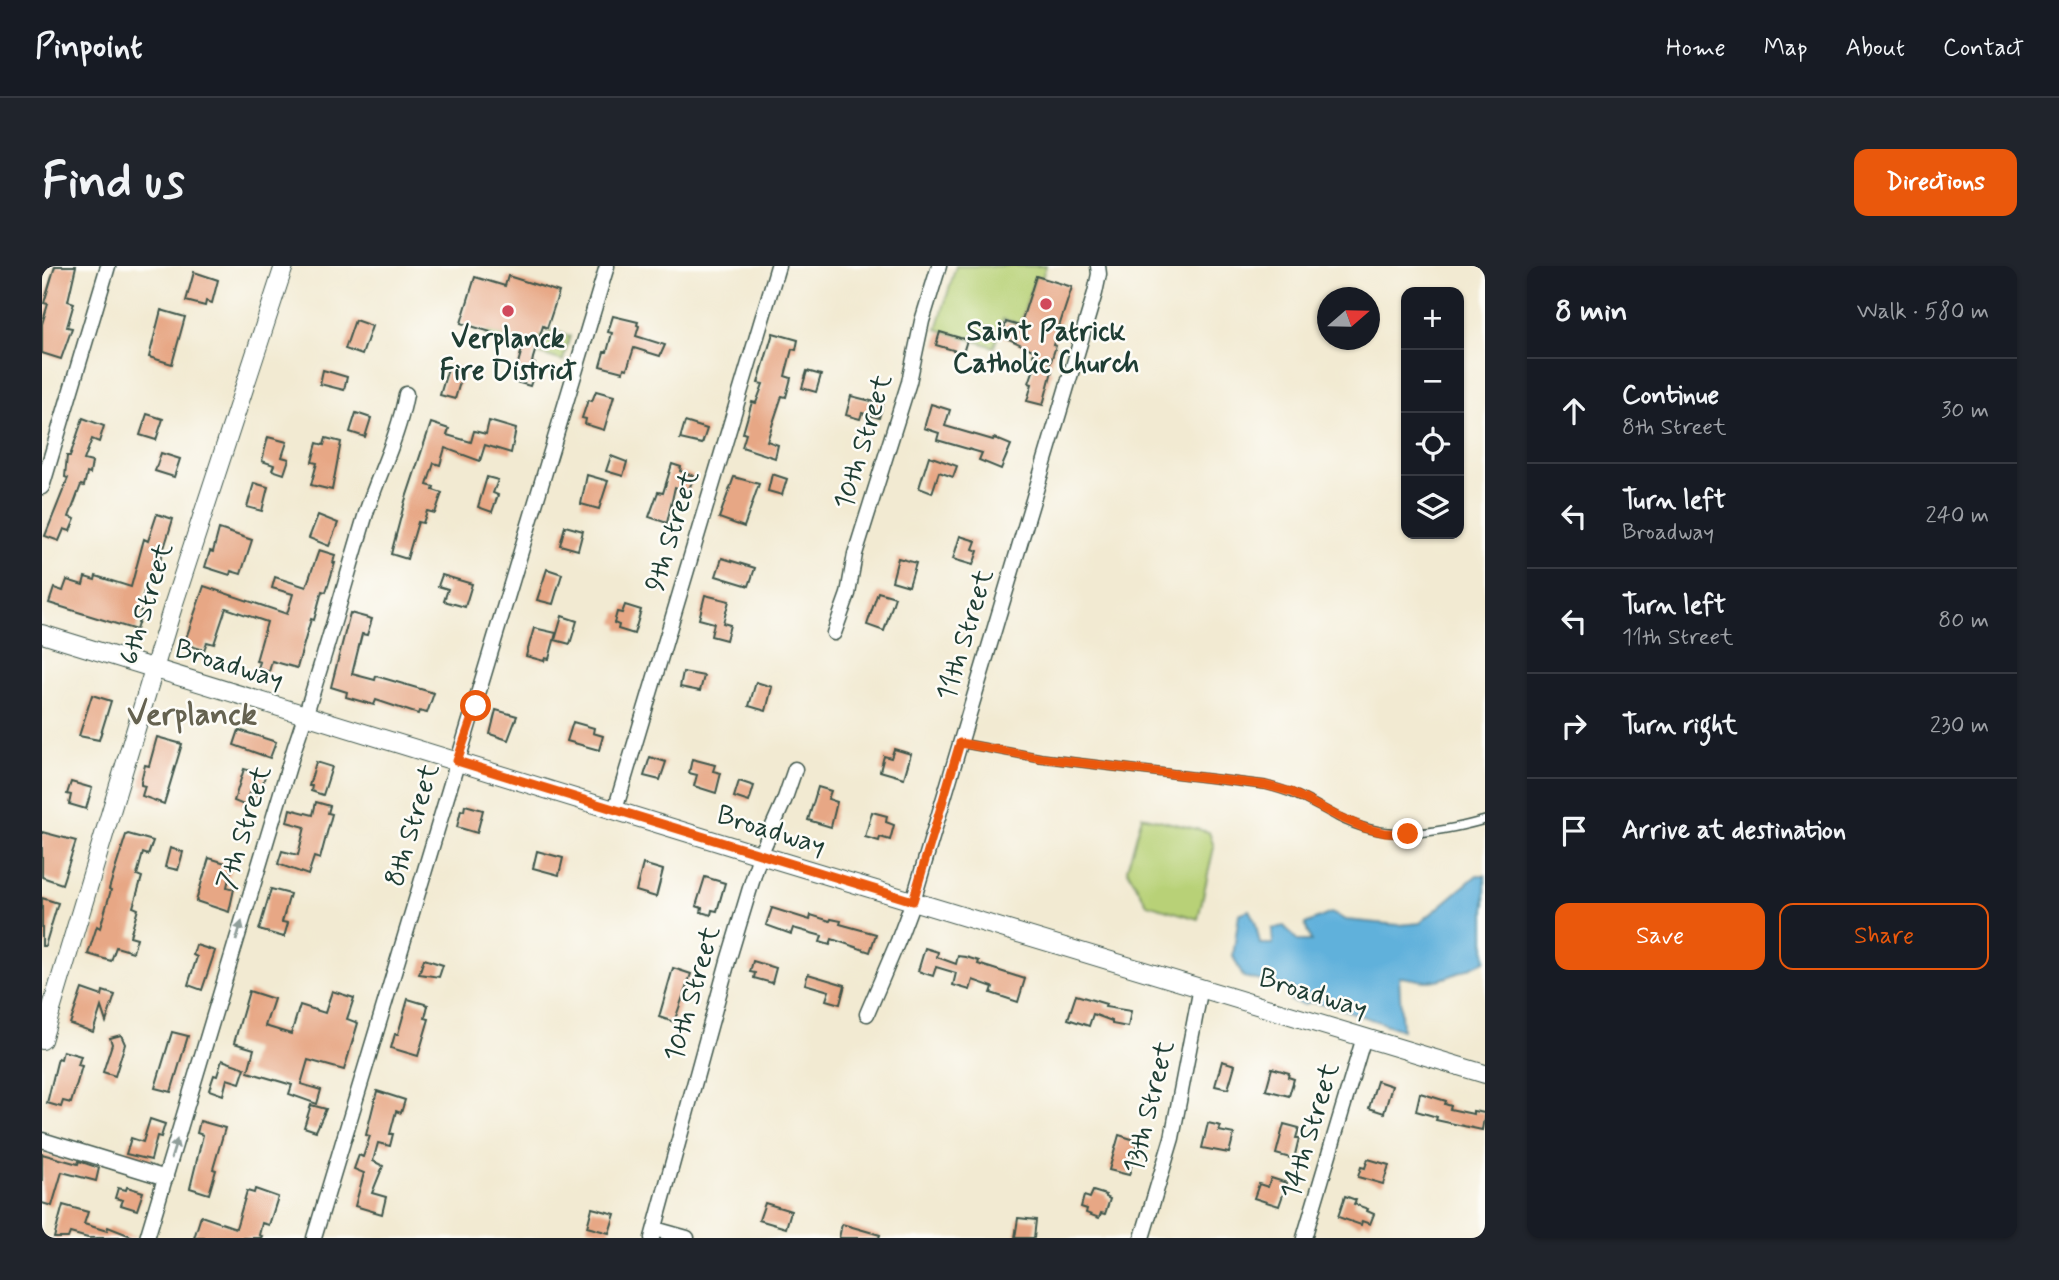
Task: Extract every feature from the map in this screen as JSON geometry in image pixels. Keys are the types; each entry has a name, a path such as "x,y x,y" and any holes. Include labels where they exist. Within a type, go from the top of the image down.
{"street":[{"path":"42,487 108,266"},
{"name":"6th Street","path":"42,1040 154,669 284,266"},
{"name":"8th Street","path":"314,1238 607,266"},
{"name":"9th Street","path":"615,810 778,266"},
{"name":"10th Street","path":"834,633 848,594 855,554 909,382 922,321 939,266"},
{"name":"11th Street","path":"867,1014 913,901 1095,293 1098,266"},
{"name":"7th Street","path":"147,1238 305,716 317,685 373,493 407,394"},
{"name":"Broadway","path":"42,634 1485,1074"},
{"name":"10th Street","path":"653,1234 686,1105 760,855 784,801 794,769"},
{"name":"13th Street","path":"1142,1238 1172,1138 1201,987"},
{"name":"14th Street","path":"1304,1238 1364,1037"},
{"path":"42,1140 166,1178"},
{"path":"653,1234 687,1238"}],"lane":[{"path":"960,743 1041,758 1265,785 1291,792 1339,817 1385,833 1438,832 1485,820"}],"green space":[{"path":"956,266 1046,266 1042,278 1035,277 1020,324 1003,319 994,347 937,329"},
{"path":"551,330 570,336 563,361 486,337 488,331 537,346 540,336 549,335"},
{"path":"1142,816 1209,832 1214,847 1198,919 1147,904 1127,869"}],"water":[{"path":"1477,875 1485,875 1485,961 1449,977 1434,980 1399,977 1402,1030 1336,1007 1309,1002 1305,1005 1291,1001 1293,988 1243,977 1233,956 1239,914 1249,910 1255,921 1260,944 1273,944 1272,929 1284,926 1298,941 1311,941 1305,924 1331,913 1346,920 1399,925 1420,923"}],"building":[{"path":"55,266 76,266 68,301 74,303 67,327 72,328 61,359 42,353 42,324 48,304 44,303"},
{"path":"194,272 218,280 212,303 206,301 205,306 186,301"},
{"name":"Verplanck Fire District","path":"508,276 559,292 547,328 543,326 533,358 534,374 530,386 513,381 524,342 461,323 475,277 505,286"},
{"path":"1036,276 1072,287 1053,345 1056,346 1048,370 1052,371 1043,405 1027,401 1032,384 1029,383 1038,357 1033,355 1035,351 1002,336 1006,322 1020,326"},
{"path":"161,310 185,317 172,364 149,357"},
{"path":"613,316 638,322 636,336 665,345 660,356 634,348 627,369 624,368 623,372 600,366 612,333 608,332"},
{"path":"355,320 372,326 362,355 345,349"},
{"path":"940,332 967,340 963,353 936,345"},
{"path":"773,333 798,340 796,350 792,349 785,376 791,378 786,397 782,396 767,441 778,445 775,458 742,447 752,402 756,403 763,384 758,383"},
{"path":"449,365 464,369 455,399 440,395"},
{"path":"323,370 347,377 344,390 320,384"},
{"path":"807,371 821,375 816,392 802,388"},
{"path":"596,391 614,396 604,430 585,424 586,419 582,418 588,400 592,401"},
{"path":"851,396 883,404 879,418 862,413 860,419 846,415"},
{"path":"931,404 950,410 945,426 1011,445 1001,469 979,460 982,453 937,440 939,433 924,428"},
{"path":"356,413 371,418 365,437 350,432"},
{"path":"147,414 163,419 156,440 140,435"},
{"path":"83,418 104,426 99,442 92,439 84,460 92,462 90,474 87,473 84,486 81,485 69,517 75,519 70,531 64,529 59,541 45,536 68,478 65,477 67,456 70,456"},
{"path":"489,421 516,429 511,453 485,445 480,461 445,448 440,465 434,463 427,485 442,493 435,513 427,511 423,523 418,522 407,559 391,554 431,423 449,429 447,435 471,442 474,431 486,434"},
{"path":"685,422 707,429 702,444 680,439"},
{"path":"268,437 287,442 282,457 289,459 284,474 272,470 274,465 262,461"},
{"path":"326,438 341,442 332,490 311,485 317,463 312,462 317,443 324,445"},
{"path":"161,453 180,459 174,477 155,471"},
{"path":"611,456 627,462 623,476 606,471"},
{"path":"929,456 957,466 953,477 939,472 932,493 919,488"},
{"path":"672,464 681,467 680,471 694,476 688,492 675,487 667,523 649,517 658,492 663,493"},
{"path":"772,474 787,479 782,495 768,491"},
{"path":"587,475 608,481 599,509 581,504"},
{"path":"487,477 498,480 493,493 498,495 492,512 478,507"},
{"path":"734,477 759,484 744,527 719,518"},
{"path":"254,483 268,487 262,511 247,507"},
{"path":"157,514 173,519 157,571 152,569 138,610 142,611 136,630 49,603 54,588 63,591 67,580 83,585 85,577 95,580 96,576 131,587 144,539 148,541"},
{"path":"318,515 338,523 329,546 309,538"},
{"path":"565,526 583,531 578,550 560,545"},
{"path":"219,529 252,540 241,574 231,571 230,575 205,567 210,551 213,552"},
{"path":"960,536 976,541 973,549 978,551 973,565 953,559"},
{"path":"319,550 335,555 335,563 326,592 322,591 314,620 311,619 297,668 272,661 269,672 258,668 260,662 256,661 267,622 226,608 214,644 207,642 204,650 184,644 204,586 287,614 293,594 272,588 275,577 306,587"},
{"path":"722,558 755,568 749,586 716,576"},
{"path":"898,558 916,563 909,586 892,581"},
{"path":"547,569 562,574 553,604 537,600"},
{"path":"442,575 472,584 465,607 444,601 448,589 438,586"},
{"path":"878,592 895,597 884,631 867,625"},
{"path":"705,595 729,601 723,623 730,625 726,640 711,636 714,623 699,619"},
{"path":"625,605 641,610 634,634 618,629 619,625 614,623 617,612 622,613"},
{"path":"350,613 372,619 367,635 362,634 352,674 375,680 376,676 434,693 427,713 419,711 418,714 376,700 374,705 346,697 347,692 331,687"},
{"path":"562,616 577,621 570,644 555,640"},
{"path":"534,628 556,633 549,659 545,658 544,661 526,656"},
{"path":"683,672 704,676 700,691 680,687"},
{"path":"756,682 772,687 766,711 749,706"},
{"path":"92,695 111,701 99,740 79,736"},
{"path":"496,710 517,716 508,740 490,734"},
{"path":"573,722 594,728 593,733 603,736 599,750 567,741"},
{"path":"239,730 276,742 270,758 234,745"},
{"path":"157,737 182,744 164,804 142,796 145,786 141,785 141,781 145,765 149,766"},
{"path":"894,749 911,754 904,778 880,771 884,756 891,758"},
{"path":"650,757 666,762 660,780 644,776"},
{"path":"692,759 715,765 713,771 721,773 716,793 694,786 697,775 689,773"},
{"path":"316,762 332,767 323,795 311,791 312,786 309,786"},
{"path":"244,769 265,775 260,797 250,793 246,806 234,801"},
{"path":"739,781 754,786 749,802 734,797"},
{"path":"71,782 92,788 86,809 69,804 71,795 67,794"},
{"path":"818,787 831,791 828,799 837,802 831,827 808,820"},
{"path":"316,802 330,806 328,813 332,814 320,859 314,857 308,875 278,864 282,851 298,855 305,827 287,822 290,809 313,815"},
{"path":"465,805 483,810 477,833 457,827"},
{"path":"872,812 887,816 886,822 894,825 890,840 880,837 879,841 865,837"},
{"path":"42,832 76,841 62,884 42,877"},
{"path":"128,834 153,841 148,855 143,853 137,875 142,877 133,907 138,909 130,936 137,938 133,952 116,947 111,961 88,954 97,926 100,928 111,890 109,889"},
{"path":"170,848 183,852 178,870 165,867"},
{"path":"537,851 563,858 559,875 533,868"},
{"path":"209,858 232,865 227,887 234,889 229,912 196,901"},
{"path":"643,864 663,870 656,897 636,891"},
{"path":"705,877 725,883 717,911 712,910 711,915 701,912 702,908 696,906"},
{"path":"271,889 290,894 282,922 288,923 284,937 259,930"},
{"path":"42,898 58,903 45,946 42,946"},
{"path":"772,908 810,920 811,915 830,921 841,921 840,924 876,934 870,952 832,939 830,945 820,942 822,936 793,928 791,934 766,925"},
{"path":"196,945 215,951 202,990 188,985 197,957 193,955"},
{"path":"925,948 938,952 937,957 956,964 958,956 966,957 979,961 978,964 1025,979 1018,1002 991,993 993,987 973,980 970,990 953,985 956,973 936,967 933,976 918,971"},
{"path":"424,959 443,965 439,977 419,974"},
{"path":"753,961 776,968 772,983 754,978 755,973 750,972"},
{"path":"673,968 691,974 674,1022 659,1017"},
{"path":"808,974 845,985 840,1004 826,1000 829,991 805,984"},
{"path":"82,989 102,996 103,991 115,995 106,1022 101,1007 93,1032 70,1024"},
{"path":"249,991 274,999 265,1026 291,1034 300,1005 325,1013 332,991 354,998 347,1019 358,1023 344,1070 308,1060 301,1084 321,1090 317,1104 289,1094 292,1085 248,1072 254,1049 234,1043"},
{"path":"1076,995 1106,1004 1105,1007 1131,1011 1128,1027 1112,1024 1112,1021 1093,1014 1089,1026 1068,1019"},
{"path":"408,999 428,1005 425,1018 429,1019 418,1056 391,1048"},
{"path":"172,1032 188,1036 171,1092 155,1088"},
{"path":"121,1035 125,1044 115,1076 103,1072 112,1044 110,1038"},
{"path":"63,1051 81,1056 78,1065 82,1066 71,1103 63,1101 61,1107 47,1103 58,1058 61,1059"},
{"path":"222,1060 245,1068 240,1083 227,1079 223,1095 209,1090"},
{"path":"1222,1061 1235,1065 1228,1089 1215,1086"},
{"path":"1272,1068 1289,1073 1288,1077 1294,1079 1289,1096 1266,1090"},
{"path":"1377,1081 1392,1086 1384,1113 1369,1108"},
{"path":"377,1091 405,1100 401,1113 396,1111 390,1146 378,1143 373,1161 383,1166 372,1193 386,1197 382,1214 355,1206 364,1173 354,1169 359,1155 363,1157 370,1136 366,1135"},
{"path":"1420,1093 1446,1101 1445,1104 1451,1106 1450,1109 1473,1114 1473,1111 1485,1113 1482,1130 1436,1120 1437,1117 1416,1111"},
{"path":"311,1105 326,1109 316,1131 304,1127"},
{"path":"150,1119 165,1124 161,1137 157,1136 151,1160 126,1154 131,1138 143,1142"},
{"path":"200,1121 225,1128 209,1194 190,1188 203,1135 197,1133"},
{"path":"1208,1123 1221,1126 1219,1131 1234,1134 1229,1153 1202,1148"},
{"path":"1284,1124 1299,1128 1294,1159 1276,1154"},
{"path":"1119,1135 1138,1141 1129,1175 1109,1170"},
{"path":"42,1154 99,1168 96,1181 62,1172 52,1206 42,1203"},
{"path":"1368,1159 1389,1165 1383,1184 1358,1177 1361,1167 1365,1168"},
{"path":"1271,1178 1287,1183 1279,1206 1254,1198 1259,1184 1268,1187"},
{"path":"127,1187 143,1192 137,1210 121,1205 123,1200 115,1198 118,1188 126,1190"},
{"path":"255,1189 278,1197 269,1225 262,1223 259,1235 261,1238 194,1238 201,1216 236,1228 247,1191 254,1193"},
{"path":"1093,1191 1110,1199 1105,1214 1101,1213 1099,1218 1086,1213 1087,1209 1081,1207 1084,1196 1090,1198"},
{"path":"1345,1196 1356,1200 1354,1204 1374,1214 1370,1224 1362,1221 1361,1225 1338,1217"},
{"path":"765,1203 791,1211 786,1228 759,1220"},
{"path":"63,1205 88,1212 84,1224 107,1231 108,1227 136,1238 88,1238 70,1233 68,1238 54,1238"},
{"path":"592,1208 615,1214 609,1233 587,1227"},
{"path":"1018,1218 1036,1220 1034,1238 1015,1238"},
{"path":"842,1224 880,1235 879,1238 839,1238"}],"place":[{"name":"Saint Patrick Catholic Church","path":"1046,304"},
{"name":"Verplanck Fire District","path":"508,311"}],"district":[{"name":"Verplanck","path":"192,715"}],"route":[{"path":"476,706 457,761 913,901 960,743 1041,758 1265,785 1312,801 1365,828 1385,833 1408,834"}]}
